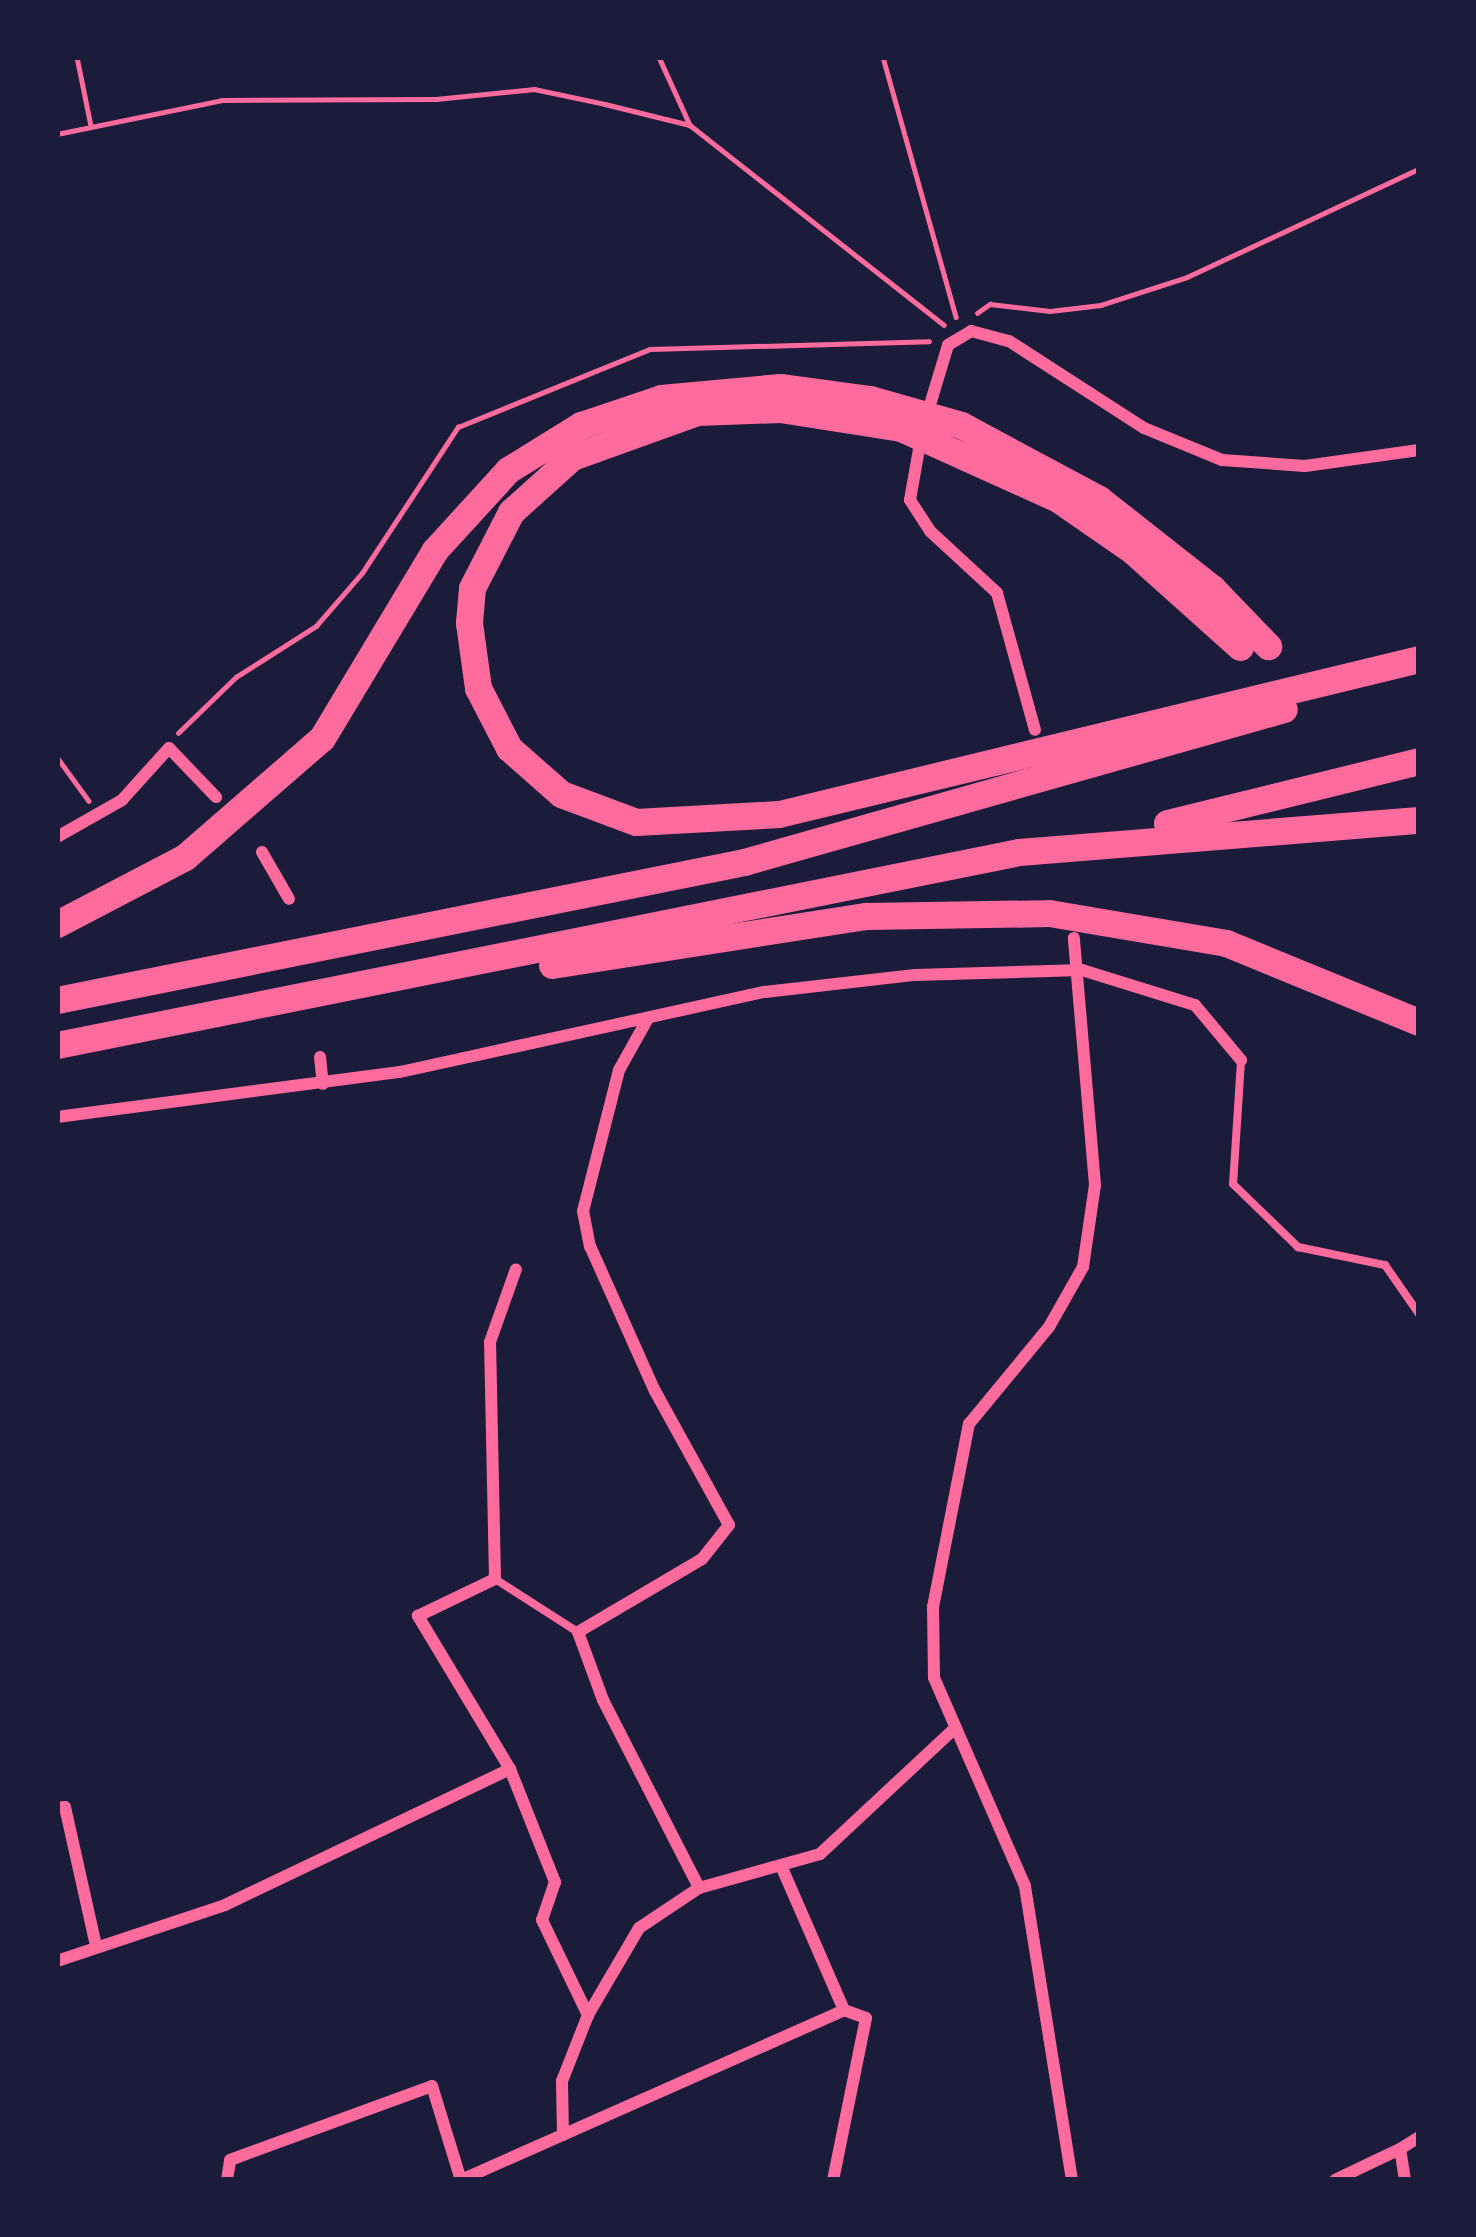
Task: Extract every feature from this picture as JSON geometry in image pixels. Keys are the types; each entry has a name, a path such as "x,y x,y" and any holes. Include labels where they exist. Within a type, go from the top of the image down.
{"highway":[{"path":"57,924 185,856 322,738 435,550 508,470 580,425 662,398 780,387 870,399 962,425 1099,499 1212,588 1268,646"},
{"path":"1240,647 1133,551 1058,499 902,428 781,409 697,412 572,458 537,483 499,531 472,588 469,623 478,688 530,770 596,811 674,823 779,814 1419,663"},
{"path":"57,1000 744,862 1009,793 1419,663"},
{"path":"57,1046 1085,844 1419,761"},
{"path":"1085,844 1419,820"},
{"path":"153,1027 785,926 980,910 1122,920 1226,943 1419,1022"}],"street":[{"path":"1035,730 997,593 918,517 909,478 944,359 959,335 1009,341 1144,428 1222,460 1305,466 1419,449"},
{"path":"57,837 98,814 169,748 216,796"},
{"path":"262,852 289,899"},
{"path":"1072,2180 1025,1886 934,1678 933,1606 968,1424 1049,1327 1083,1268 1095,1185 1082,970 1074,938"},
{"path":"57,1117 322,1084 827,981 1082,970 1196,1005 1241,1060"},
{"path":"646,1020 619,1070 583,1210 590,1246 656,1391 728,1525 702,1559 578,1632 603,1700 699,1888"},
{"path":"320,1057 322,1084"},
{"path":"516,1268 490,1342 495,1579 418,1616 510,1769 555,1882 542,1920 588,2015"},
{"path":"563,2135 562,2081 588,2015 639,1928 699,1888 820,1854 953,1730"},
{"path":"57,1961 225,1905 510,1769"},
{"path":"57,1808 65,1807 96,1946"},
{"path":"782,1868 844,2010"},
{"path":"227,2180 230,2160 431,2086 461,2180 844,2010 866,2018 833,2180"},
{"path":"1335,2180 1419,2137"},
{"path":"1400,2149 1406,2180"}],"lane":[{"path":"1241,1060 1233,1184 1298,1247 1384,1265 1419,1314"},
{"path":"495,1579 578,1632"}],"path":[{"path":"77,57 91,126"},
{"path":"659,57 690,125"},
{"path":"883,57 959,335"},
{"path":"57,134 222,100 436,99 534,89 690,125 959,335"},
{"path":"959,335 990,304 1050,311 1101,305 1186,277 1419,169"},
{"path":"57,757 98,814"}]}
